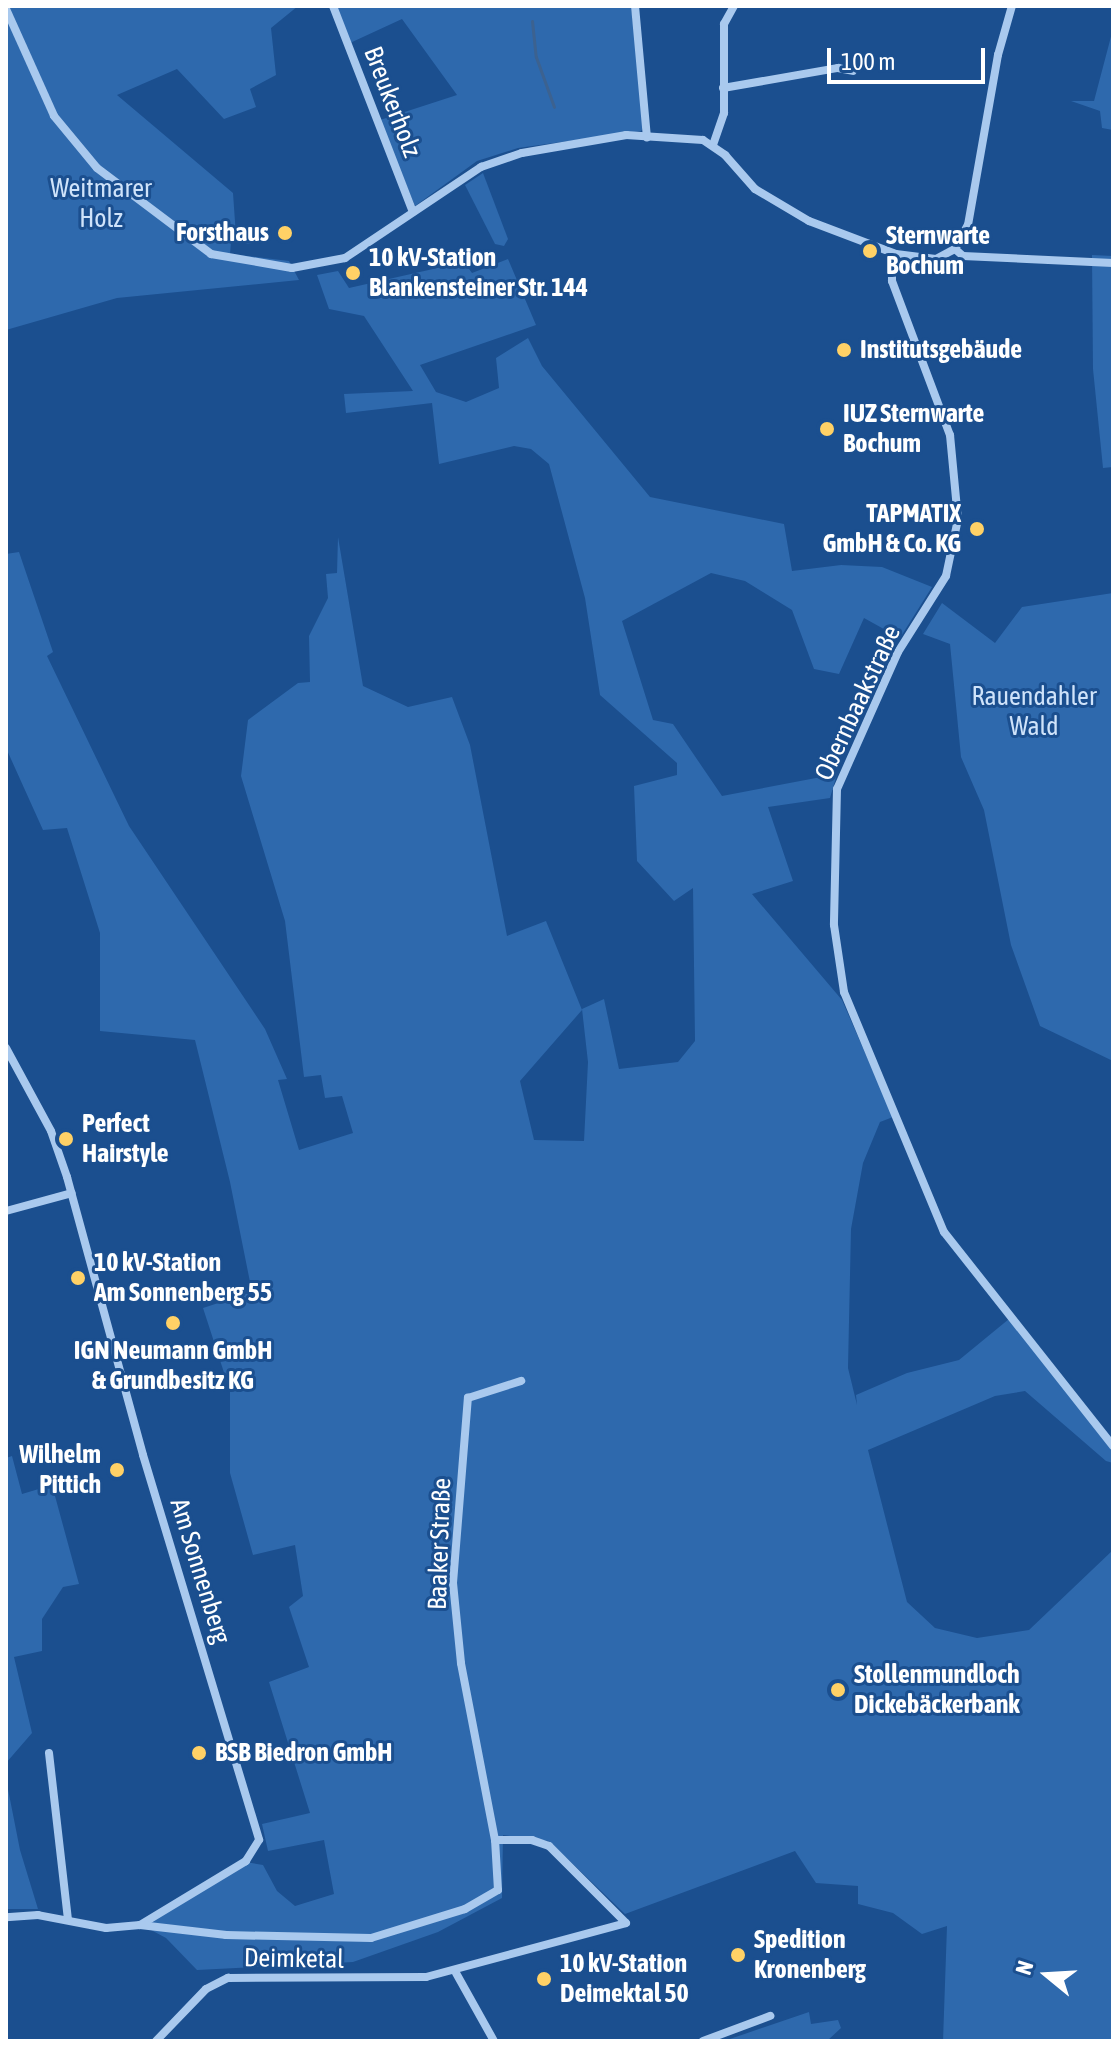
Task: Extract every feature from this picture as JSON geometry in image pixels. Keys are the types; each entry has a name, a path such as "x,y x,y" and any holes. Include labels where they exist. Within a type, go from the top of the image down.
{"street":[{"name":"Breukerholz","path":"333,6 413,212"},
{"path":"635,6 647,137"},
{"path":"713,145 722,129 724,24 734,6"},
{"path":"6,9 54,116 97,168 211,254 269,266 318,265 356,252 413,212 499,160 604,137 703,140 713,145 741,178 788,211 892,253 936,259 955,249 968,225 978,187 994,74 1012,6"},
{"path":"723,88 838,68 853,71"},
{"path":"955,249 963,256 1113,263"},
{"name":"Obernbaakstraße","path":"892,253 892,281 950,435 958,519 946,576 891,666 837,789 834,925 839,967 851,1017 944,1232 1113,1446"},
{"name":"Am Sonnenberg","path":"6,1048 51,1131 72,1193 146,1466 258,1834 258,1845 246,1861 140,1925 106,1928 68,1920 6,1917"},
{"path":"6,1211 72,1193"},
{"name":"Baaker Straße","path":"140,1925 349,1940 394,1933 488,1900 498,1890 495,1840 486,1817 486,1790 461,1663 453,1583 468,1398 521,1381"},
{"path":"49,1753 68,1920"},
{"name":"Deimketal","path":"156,2041 206,1989 228,1978 348,1981 456,1973 626,1923 549,1846 532,1840 495,1840"},
{"path":"456,1973 494,2041"},
{"path":"703,2041 770,2016"}],"green space":[{"name":"Weitmarer Holz","path":"6,6 298,6 271,28 276,75 250,89 256,107 224,119 177,69 117,95 233,193 236,236 252,235 252,244 231,242 230,254 289,261 299,280 117,298 6,330"},
{"path":"335,6 631,6 645,126 641,131 518,148 477,161 415,206 380,120 457,95 402,19 350,43"},
{"path":"1113,29 1113,130 1102,128 1100,111 1071,101 1094,101"},
{"path":"483,173 508,239 504,246 495,244 465,185"},
{"path":"1092,255 1113,256 1113,467 1103,468 1093,369"},
{"path":"508,259 536,325 420,365 436,392 466,402 499,388 496,358 528,338 542,366 650,497 784,524 792,571 841,565 882,567 932,587 900,638 864,618 839,674 814,669 792,610 745,581 711,573 622,621 653,720 673,724 722,796 837,774 830,798 768,807 793,881 752,894 842,1000 893,1117 880,1122 863,1163 851,1229 848,1368 857,1405 856,1395 907,1373 959,1360 1009,1319 1113,1450 1113,1463 1106,1461 1025,1391 995,1396 868,1450 907,1602 935,1628 977,1638 1029,1630 1113,1550 1113,2041 943,2041 947,1926 922,1934 893,1913 858,1904 858,1886 816,1883 795,1851 625,1914 549,1841 503,1835 502,1898 438,1932 353,1962 197,1970 166,1938 138,1923 240,1861 263,1865 277,1891 295,1906 334,1894 324,1840 268,1851 262,1824 310,1813 269,1682 309,1667 289,1607 303,1596 295,1545 253,1555 230,1473 230,1391 203,1308 252,1292 230,1182 195,1040 100,1031 100,933 67,828 43,830 6,748 6,554 19,552 53,652 47,656 129,826 265,1029 287,1079 278,1080 299,1150 353,1133 342,1096 325,1098 321,1075 304,1077 285,921 241,776 248,720 298,683 310,682 309,636 328,598 326,574 337,573 338,537 363,686 408,707 452,697 470,745 507,936 546,921 582,1010 520,1081 534,1140 584,1141 588,1062 582,1009 604,999 619,1069 678,1062 695,1041 693,888 674,901 637,861 634,786 677,775 677,763 600,695 585,598 549,464 531,449 514,446 439,464 432,403 346,413 344,394 413,391 364,316 329,309 317,275 338,271 349,288 464,262 472,273"},
{"name":"Rauendahler Wald","path":"1113,593 1113,1061 1040,1026 1011,945 984,810 961,757 950,644 923,634 942,603 995,643 1022,607"},
{"path":"12,1456 22,1494 52,1485 79,1584 63,1587 42,1619 42,1651 14,1657 32,1733 6,1763 6,1458"},
{"path":"6,1779 20,1850 38,1909 6,1909"},
{"path":"809,2012 811,2024 838,2020 841,2028 827,2041 724,2041"}],"waterway":[{"path":"532,21 536,57 554,107"}],"place":[{"name":"Forsthaus","path":"285,233"},
{"name":"Sternwarte Bochum","path":"870,251"},
{"name":"10 kV-Station Blankensteiner Str. 144","path":"353,273"},
{"name":"Institutsgebäude","path":"844,350"},
{"name":"IUZ Sternwarte Bochum","path":"827,429"},
{"name":"TAPMATIX GmbH & Co. KG","path":"977,529"},
{"name":"Perfect Hairstyle","path":"66,1139"},
{"name":"10 kV-Station Am Sonnenberg 55","path":"78,1278"},
{"name":"IGN Neumann GmbH & Grundbesitz KG","path":"173,1323"},
{"name":"Wilhelm Pittich","path":"117,1470"},
{"name":"Stollenmundloch Dickebäckerbank","path":"838,1690"},
{"name":"BSB Biedron GmbH","path":"199,1753"},
{"name":"Spedition Kronenberg","path":"738,1955"},
{"name":"10 kV-Station Deimektal 50","path":"544,1979"}]}
